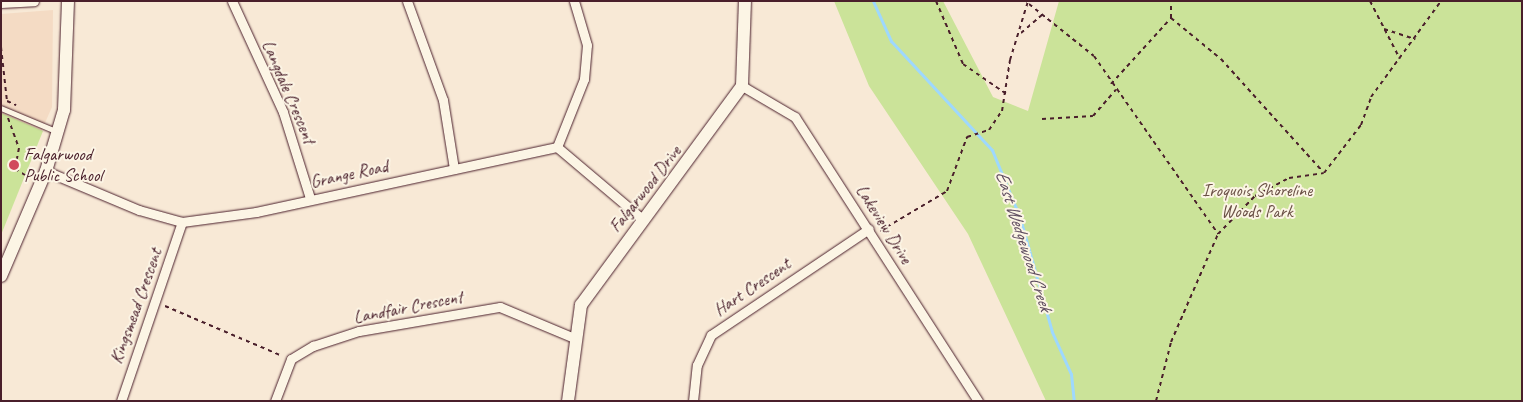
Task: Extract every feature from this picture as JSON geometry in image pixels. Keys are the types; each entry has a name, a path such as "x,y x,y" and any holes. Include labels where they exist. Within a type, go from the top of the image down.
{"street":[{"path":"1,3 34,1"},
{"path":"1,276 46,171 58,132 69,71 68,1"},
{"name":"Langdale Crescent","path":"232,1 283,112 310,198"},
{"path":"406,1 443,100 454,169"},
{"path":"574,1 587,45 584,79 557,147 642,218"},
{"path":"742,86 745,1"},
{"name":"Falgarwood Drive","path":"568,401 574,338 581,305 642,218 697,152 742,86"},
{"name":"Lakeview Drive","path":"742,86 795,117 869,229 978,401"},
{"name":"Grange Road","path":"46,171 139,210 182,222 256,212 310,198 557,147"},
{"name":"Kingsmead Crescent","path":"121,401 182,222"},
{"name":"Hart Crescent","path":"693,401 697,366 711,336 869,229"},
{"name":"Landfair Crescent","path":"291,360 313,346 359,331 500,307 574,338"},
{"path":"275,401 291,360"}],"lane":[{"path":"1,108 8,108 58,132"}],"path":[{"path":"936,1 963,64 1008,95"},
{"path":"1111,84 1171,18 1171,1"},
{"path":"1370,1 1400,59"},
{"path":"1156,401 1171,342 1218,234 1255,196 1289,178 1324,173 1361,125 1371,97 1441,1"},
{"path":"869,229 881,232 947,191 967,137 989,130 1008,95 1010,60 1021,33 1028,2"},
{"path":"1028,2 1094,56 1111,84 1170,161 1218,234"},
{"path":"1021,33 1042,15"},
{"path":"1171,18 1221,59 1324,173"},
{"path":"1384,29 1415,39"},
{"path":"1,48 9,129 19,148 15,168 34,180"},
{"path":"1042,119 1093,116 1116,90"},
{"path":"7,101 23,108"},
{"path":"155,301 237,340 291,360"}],"shaded area":[{"name":"Falgarwood Public School","path":"53,10 52,107 1,222 1,14"}],"green space":[{"name":"Iroquois Shoreline Woods Park","path":"834,1 943,1 993,97 1028,111 1059,1 1522,1 1522,401 1046,401 968,234 869,86"},
{"path":"1,113 43,131 1,235"}],"waterway":[{"name":"East Wedgewood Creek","path":"873,1 891,41 992,150 1020,218 1052,332 1071,374 1074,401"}],"place":[{"name":"Falgarwood Public School","path":"14,165"}]}
